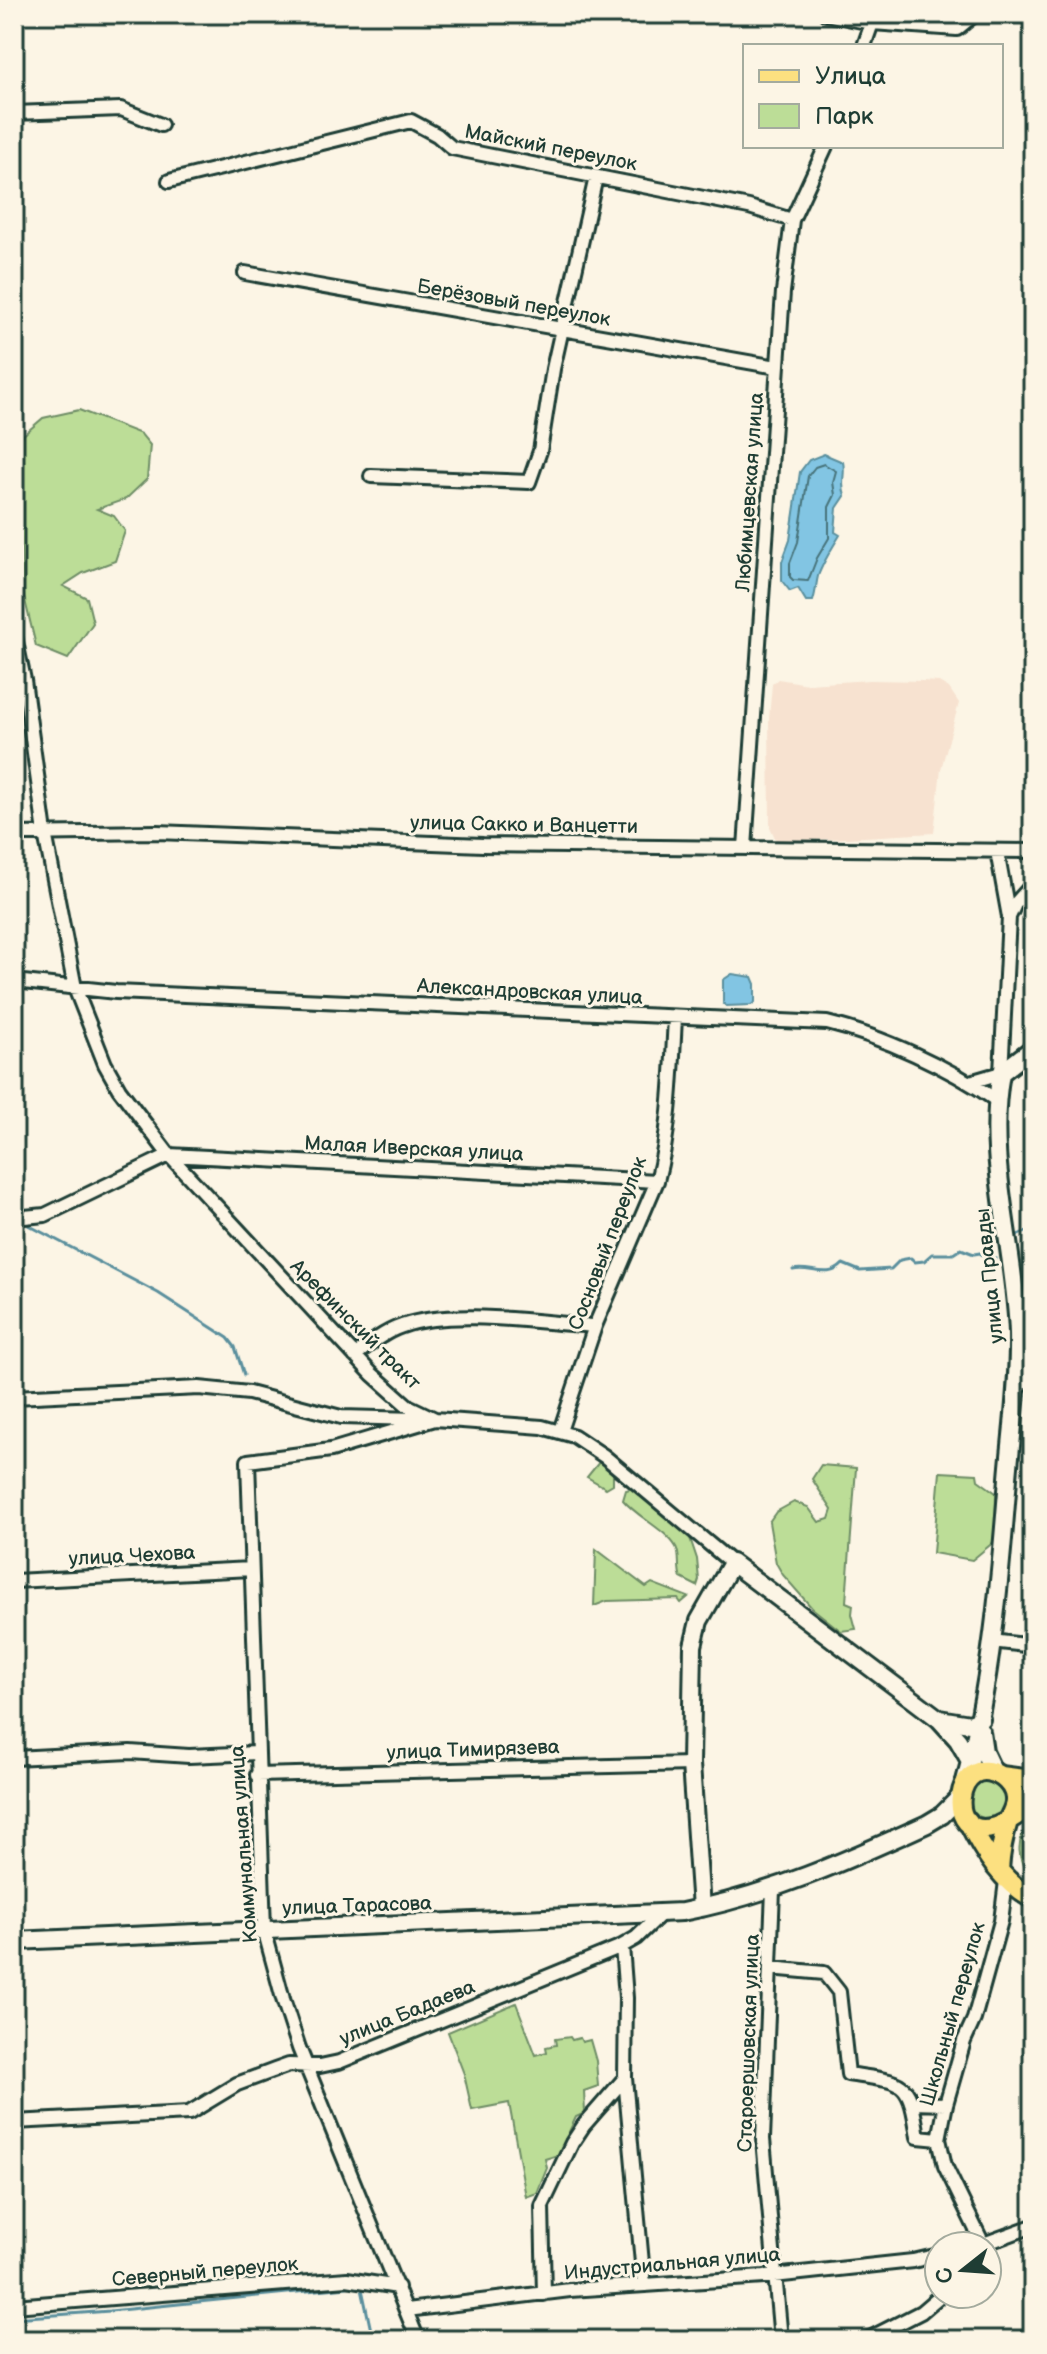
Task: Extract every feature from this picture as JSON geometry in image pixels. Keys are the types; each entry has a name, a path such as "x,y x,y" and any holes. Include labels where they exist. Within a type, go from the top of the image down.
{"main road":[{"path":"1033,1780 998,1774 974,1775 961,1791 966,1819 979,1843 1002,1875 1033,1899"},
{"path":"998,1774 1014,1792 1015,1805 1000,1854 1002,1875"},
{"path":"966,1819 980,1828 993,1828 1033,1805"}],"street":[{"path":"826,14 872,23 957,29 975,14"},
{"path":"865,44 872,23"},
{"path":"14,113 121,109 161,125"},
{"name":"Майский переулок","path":"169,181 411,121 437,135 452,148 749,207 792,220"},
{"name":"Любимцевская улица","path":"745,848 777,367 792,220 825,148"},
{"path":"371,476 529,482 540,451 553,369 596,177"},
{"name":"Берёзовый переулок","path":"245,273 777,367"},
{"name":"Арефинский тракт","path":"14,632 24,680 45,833 75,988 86,1021 112,1077 169,1155 390,1392 420,1414 435,1419 560,1431 604,1456 732,1563 939,1719 958,1740 970,1761"},
{"name":"улица Сакко и Ванцетти","path":"14,834 157,832 483,845 1033,851"},
{"name":"улица Правды","path":"961,1791 981,1719 1025,1382 1001,1201 996,1100 1001,1073 1009,917 997,851"},
{"path":"1009,917 1015,904 1033,884"},
{"path":"14,981 75,988"},
{"name":"Александровская улица","path":"75,988 827,1023 866,1034 970,1082 996,1100"},
{"name":"Сосновый переулок","path":"560,1431 595,1326 657,1181 668,1116 675,1018"},
{"path":"970,1082 1001,1073 1033,1048"},
{"path":"14,1218 45,1215 169,1155"},
{"name":"Малая Иверская улица","path":"169,1155 657,1181"},
{"path":"355,1356 389,1331 405,1324 457,1317 595,1326"},
{"path":"14,1397 199,1388 249,1393 341,1417 435,1419"},
{"name":"Коммунальная улица","path":"418,2340 305,2065 264,1929 248,1461 331,1450 435,1419"},
{"path":"732,1563 703,1611 693,1646 691,1764 701,1908 773,1890 942,1818 966,1819"},
{"name":"улица Чехова","path":"14,1581 251,1569"},
{"path":"992,1641 1033,1646"},
{"path":"939,1719 970,1724 981,1719"},
{"name":"улица Правды","path":"981,1719 984,1752 998,1774"},
{"path":"14,1758 130,1752 189,1756 257,1753"},
{"name":"улица Тимирязева","path":"257,1775 691,1764"},
{"path":"927,1824 942,1815 961,1791"},
{"name":"Школьный переулок","path":"975,2230 945,2166 939,2139 946,2104 1001,1921 1002,1875"},
{"name":"Староершовская улица","path":"773,1890 763,2139 781,2340"},
{"name":"улица Тарасова","path":"14,1941 661,1914 701,1908"},
{"name":"улица Бадаева","path":"14,2122 189,2113 237,2084 289,2065 320,2066 339,2062 622,1946 636,1938 661,1914"},
{"path":"622,1946 626,1998 625,2078 644,2285"},
{"path":"770,1968 824,1973 839,1992 848,2074 898,2083 906,2088 913,2103 918,2137 939,2139"},
{"path":"544,2294 542,2206 572,2143 625,2078"},
{"path":"913,2103 946,2104"},
{"path":"1003,2237 1033,2226"},
{"name":"Индустриальная улица","path":"407,2310 544,2294 774,2276 923,2259"},
{"name":"Северный переулок","path":"14,2306 347,2279 398,2287"},
{"path":"866,2340 923,2310"}],"shaded area":[{"path":"778,679 808,684 922,681 939,682 949,688 959,703 941,769 934,833 777,842 770,827 769,718 772,684"}],"green space":[{"path":"79,410 141,434 150,445 147,479 126,499 97,509 114,516 125,531 115,561 83,573 63,586 87,598 93,623 68,659 36,646 23,592 20,525 14,509 14,443 43,418"},
{"path":"600,1461 613,1472 613,1484 606,1488 587,1477"},
{"path":"821,1465 856,1468 846,1602 853,1605 856,1629 841,1631 812,1608 776,1563 769,1522 776,1512 794,1502 808,1507 819,1522 829,1519 832,1510 812,1479"},
{"path":"940,1472 977,1474 978,1480 996,1493 995,1541 972,1560 933,1553"},
{"path":"634,1488 688,1532 697,1559 697,1586 681,1578 676,1547 671,1541 623,1500 626,1490"},
{"path":"596,1549 646,1587 652,1583 688,1597 681,1603 678,1599 607,1601 594,1606"},
{"path":"987,1780 1000,1786 1006,1799 1000,1812 987,1818 974,1812 968,1799 974,1786"},
{"path":"1033,1818 1033,1884 1023,1867 1020,1843"},
{"path":"516,2003 536,2055 547,2052 546,2047 556,2045 555,2039 570,2037 572,2040 580,2038 582,2042 590,2040 598,2086 584,2091 585,2113 576,2117 558,2155 545,2159 547,2168 537,2193 526,2197 509,2103 472,2110 464,2074 448,2032"}],"water":[{"path":"824,454 843,462 845,496 837,508 835,532 840,535 820,571 813,601 806,601 798,588 790,591 782,581 782,562 790,540 800,472 809,460"},
{"path":"732,974 752,977 755,1002 751,1005 726,1006 723,1003 723,980"}],"waterway":[{"path":"28,1225 158,1293 228,1338 235,1347 244,1375"},
{"path":"1018,1235 1033,1229"},
{"path":"793,1270 825,1272 843,1264 860,1271 891,1269 900,1260 911,1258 915,1262 924,1261 932,1254 953,1254 961,1249 980,1253 988,1259 995,1258"},
{"path":"14,2318 357,2286 362,2289 373,2340"}]}
